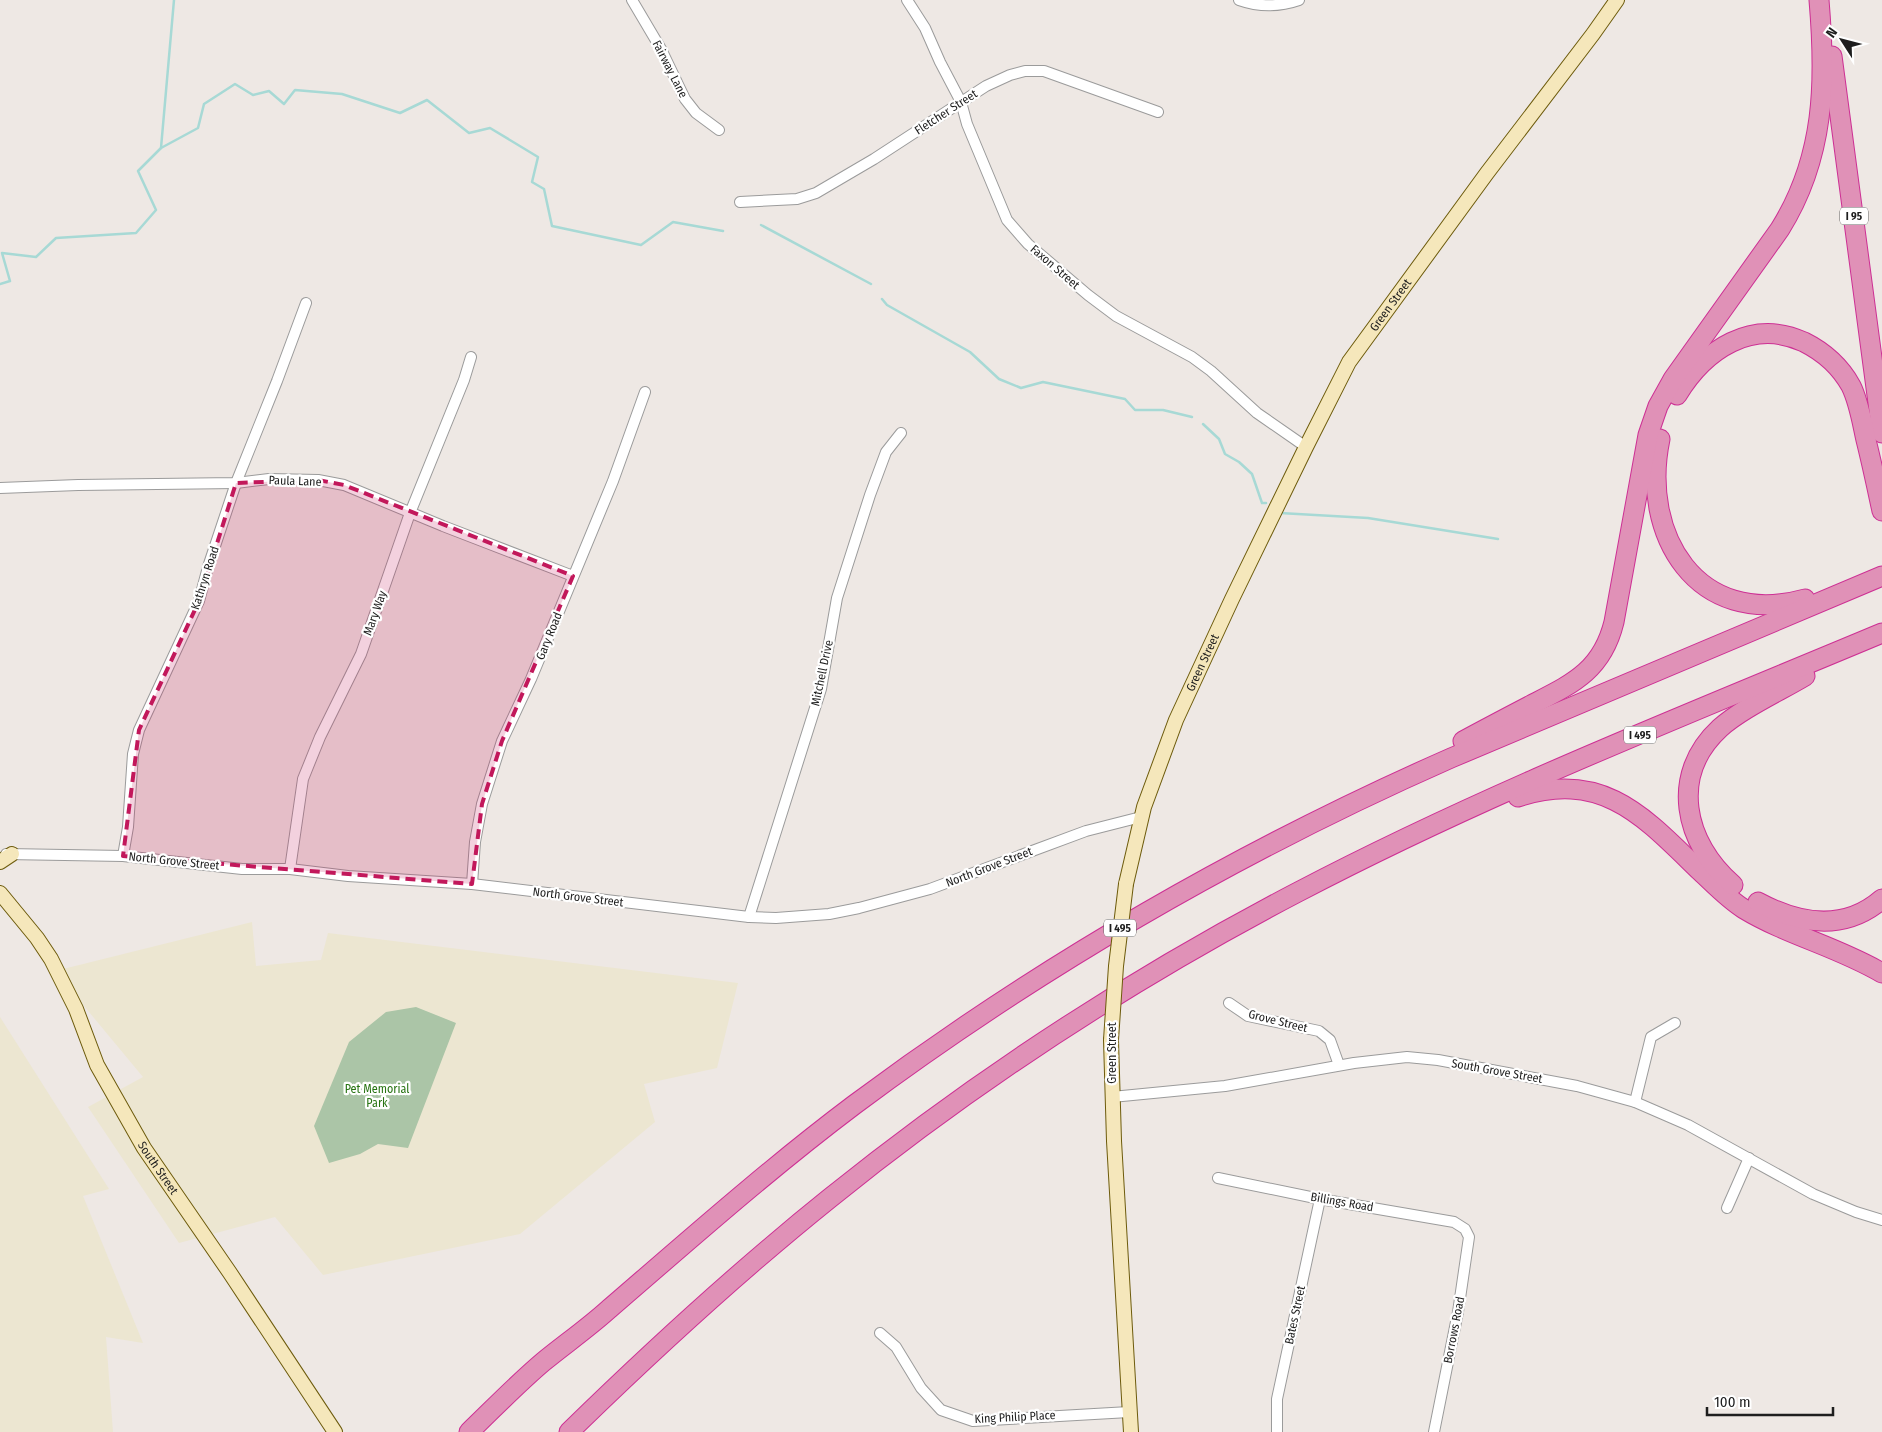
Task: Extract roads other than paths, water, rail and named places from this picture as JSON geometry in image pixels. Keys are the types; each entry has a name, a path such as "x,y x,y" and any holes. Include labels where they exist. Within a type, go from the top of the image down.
{"highway":[{"path":"1332,813 1438,754 1568,686 1589,670 1604,650 1614,622 1646,443 1658,406 1673,379 1780,229 1795,204 1808,174 1816,142 1822,97 1822,46 1819,0"},
{"name":"I 95","path":"1824,0 1882,433"},
{"path":"1875,579 1791,603 1760,606 1741,603 1720,596 1694,578 1672,546 1663,523 1657,496 1655,476 1657,455 1661,432 1672,404 1683,386 1697,369 1714,353 1733,341 1751,335 1771,334 1790,337 1808,344 1822,352 1837,366 1854,392 1882,511"},
{"name":"I 495","path":"469,1432 542,1364 606,1312 711,1220 831,1123 962,1029 1086,948 1216,873 1332,813 1451,758 1875,579"},
{"path":"1879,635 1735,717 1721,727 1705,745 1696,761 1689,785 1688,800 1694,833 1706,856 1731,883 1763,904 1801,918 1834,921 1854,917 1882,899"},
{"name":"I 495","path":"569,1432 634,1369 750,1265 834,1195 951,1107 1060,1032 1180,958 1295,893 1406,837 1519,785 1879,635"},
{"path":"1406,837 1538,791 1568,788 1597,793 1624,804 1646,820 1722,892 1741,907 1765,920 1882,973"}],"main road":[{"name":"Green Street","path":"1131,1432 1112,1097 1111,1040 1117,950 1126,884 1141,817 1156,771 1176,720 1232,599 1349,362 1487,173 1617,0"},
{"path":"0,862 6,854"},
{"name":"South Street","path":"0,893 37,938 51,959 76,1009 97,1065 144,1148 230,1273 334,1432"}],"street":[{"name":"Fairway Lane","path":"632,0 661,49 685,99 696,114 719,130"},
{"name":"Faxon Street","path":"908,0 925,28 961,102 967,124 1007,220 1028,244 1116,316 1192,358 1211,372 1257,413 1306,447"},
{"path":"1239,0 1266,6 1287,4 1300,0"},
{"name":"Fletcher Street","path":"740,202 797,199 816,193 874,159 986,86 1010,75 1025,71 1044,71 1158,112"},
{"name":"Kathryn Road","path":"123,856 128,827 133,754 139,730 199,601 208,567 236,483 306,303"},
{"name":"Mary Way","path":"290,869 303,780 320,737 361,654 410,513 464,380 471,358"},
{"name":"Gary Road","path":"472,884 475,842 482,804 502,741 531,679 613,481 645,392"},
{"name":"Mitchell Drive","path":"749,917 821,688 837,598 886,452 901,434"},
{"name":"Paula Lane","path":"0,488 236,483 269,479 318,480 344,485 410,513 573,576"},
{"name":"North Grove Street","path":"6,854 123,856 242,868 290,869 348,876 472,884 749,917 776,918 829,914 930,889 1086,831 1141,817"},
{"name":"Grove Street","path":"1229,1003 1248,1016 1319,1031 1330,1040 1339,1065"},
{"path":"1634,1102 1651,1037 1675,1023"},
{"name":"South Grove Street","path":"1112,1097 1225,1086 1339,1065 1407,1057 1438,1060 1577,1086 1634,1102 1688,1125 1813,1194 1856,1212 1882,1220"},
{"path":"1727,1208 1749,1158"},
{"name":"Billings Road","path":"1218,1178 1454,1222 1464,1229"},
{"name":"Bates Street","path":"1277,1432 1277,1399 1320,1198"},
{"name":"Borrows Road","path":"1434,1432 1458,1312 1469,1237 1464,1229"},
{"name":"King Philip Place","path":"880,1333 896,1347 921,1388 941,1410 973,1421 1129,1412"}],"waterway":[{"path":"0,284 10,281 2,253 36,257 56,238 136,233 156,210 138,171 161,148 174,0"},
{"path":"161,148 198,128 204,104 235,84 253,95 269,91 284,104 295,90 342,94 400,113 427,100 469,133 490,128 538,157 532,182 544,189 552,226 641,245 673,222 723,231"},
{"path":"761,225 871,284"},
{"path":"882,299 887,305 970,352 999,379 1021,388 1043,382 1125,399 1135,410 1163,410 1192,417"},
{"path":"1203,424 1219,439 1225,454 1239,462 1252,474 1262,503 1266,503"},
{"path":"1280,513 1368,518 1498,539"}],"park label":[{"name":"Pet Memorial Park","path":"377,1096"}]}
